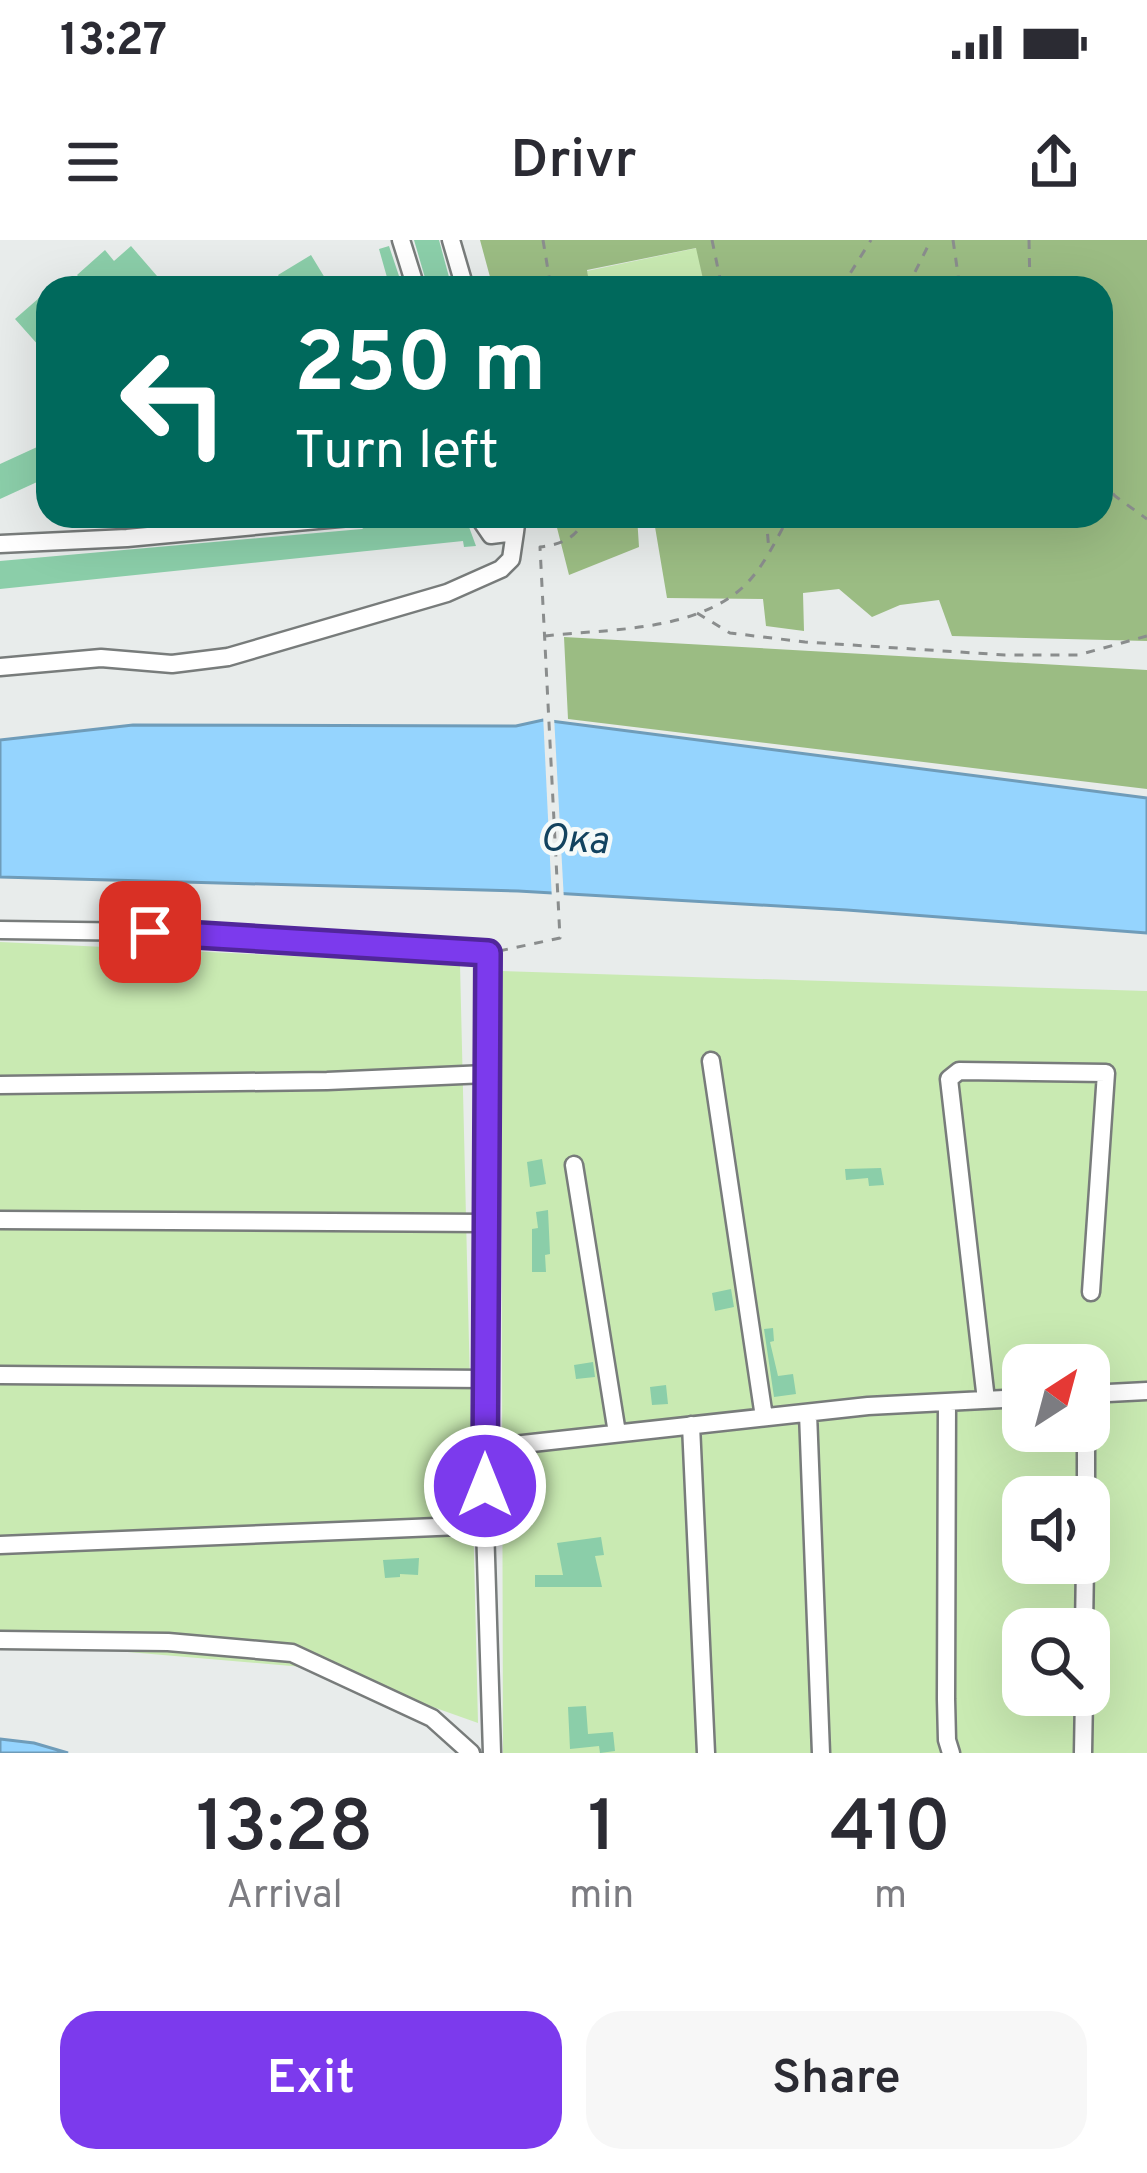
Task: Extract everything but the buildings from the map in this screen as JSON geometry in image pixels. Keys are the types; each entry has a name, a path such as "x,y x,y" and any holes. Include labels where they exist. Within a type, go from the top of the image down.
{"street":[{"path":"400,240 412,276"},
{"path":"451,240 462,276"},
{"path":"0,544 233,528"},
{"path":"0,668 101,658 172,664 228,657 447,593 501,569 511,559 515,528"},
{"path":"0,930 172,933 488,953 485,1525 492,1753"},
{"path":"711,1061 764,1418"},
{"path":"986,1400 949,1079 959,1071 1106,1073 1091,1292"},
{"path":"0,1085 327,1082 486,1074"},
{"path":"574,1165 617,1433"},
{"path":"0,1220 486,1223"},
{"path":"0,1375 485,1379"},
{"path":"1110,1393 1147,1391"},
{"path":"486,1448 808,1412 1002,1399"},
{"path":"947,1402 946,1699 951,1753"},
{"path":"808,1412 821,1753"},
{"path":"691,1425 706,1753"},
{"path":"0,1545 485,1525"},
{"path":"0,1640 168,1642 292,1653 432,1718 470,1753"},
{"path":"1083,1753 1084,1716"}],"path":[{"path":"543,240 549,276"},
{"path":"712,240 720,276"},
{"path":"849,276 871,240"},
{"path":"913,276 932,240"},
{"path":"952,240 958,276"},
{"path":"1029,240 1030,276"},
{"path":"1113,494 1147,519"},
{"path":"488,953 560,938 540,547 557,545 581,528"},
{"path":"767,528 770,553"},
{"path":"543,636 653,624 697,613 737,592 770,553 782,528"},
{"path":"697,613 730,633 982,654 1078,655 1147,636"}],"green space":[{"path":"480,240 1147,240 1147,641 952,636 939,600 900,605 872,617 839,589 803,593 804,631 766,626 763,599 667,598 655,528 1113,528 1113,276 702,276 696,248 587,270 588,276 490,276"},
{"path":"697,248 703,276 588,276 587,271"},
{"path":"557,528 638,528 639,547 569,575"},
{"path":"564,637 1147,670 1147,789 568,719"},
{"path":"0,942 460,964 478,1723 326,1669 0,1641"},
{"path":"501,971 1147,991 1147,1753 503,1753"}],"water":[{"name":"Ока","path":"543,720 1147,798 1147,933 518,891 0,877 0,740 133,725 516,726"},
{"path":"0,1739 34,1743 68,1753 0,1753"}],"pier":[{"path":"543,714 554,716 564,901 552,901"}],"route":[{"path":"150,932 488,953 485,1486"}]}
